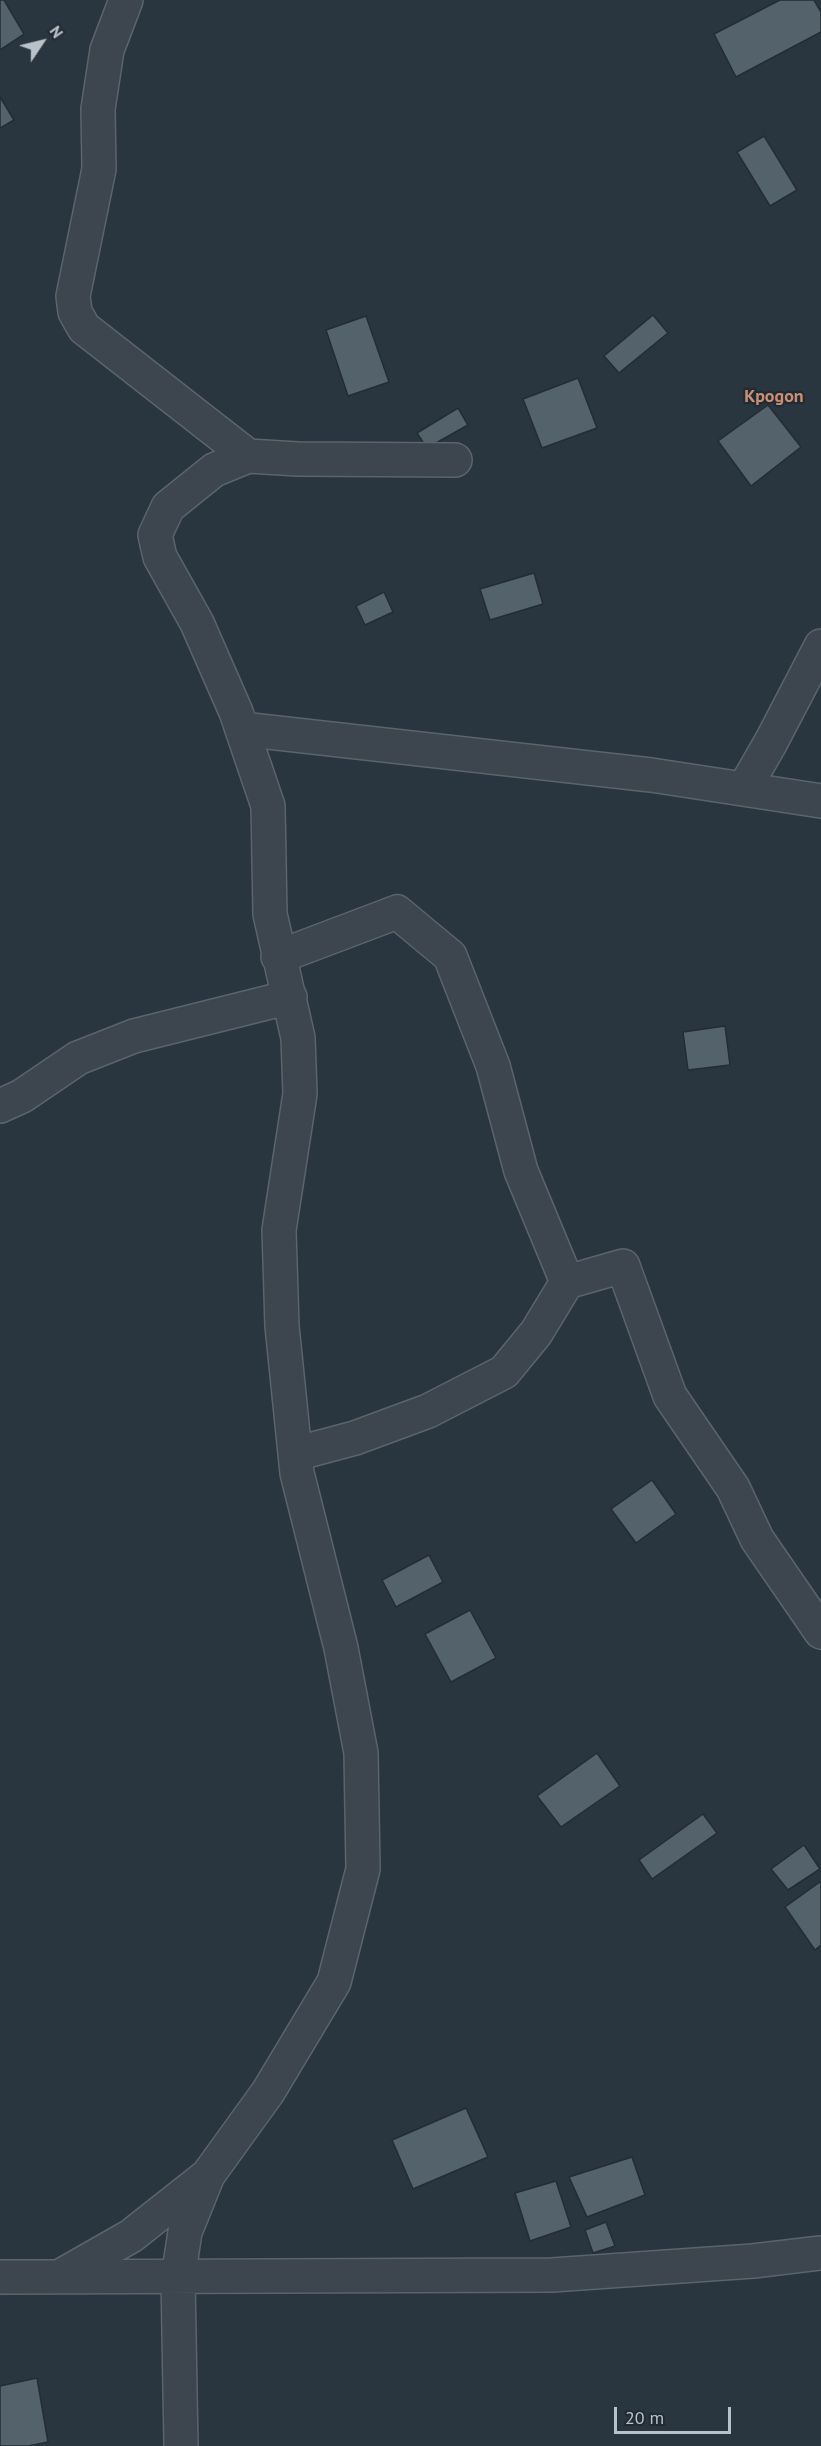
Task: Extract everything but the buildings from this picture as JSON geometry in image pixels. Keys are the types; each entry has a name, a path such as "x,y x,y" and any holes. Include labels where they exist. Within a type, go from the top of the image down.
{"street":[{"path":"126,0 107,51 98,109 99,169 73,296 75,312 84,328 248,456"},
{"path":"181,2446 178,2278 185,2232 208,2175 268,2092 334,1982 363,1869 361,1753 341,1648 297,1473 282,1326 279,1230 300,1094 298,1038 270,914 268,806 242,729 197,623 160,557 155,535 168,507 214,470 248,456 298,459 455,460"},
{"path":"744,789 821,646"},
{"path":"242,729 651,775 821,801"},
{"path":"278,957 397,912 450,956 493,1066 521,1171 567,1282"},
{"path":"0,1106 22,1096 78,1059 134,1036 290,997"},
{"path":"295,1454 356,1438 417,1415 504,1372 536,1333 567,1282 623,1266 670,1396 733,1488 758,1539 821,1632"},
{"path":"57,2278 131,2236 208,2175"},
{"path":"0,2277 552,2276 753,2261 821,2253"}],"district":[{"name":"Kpogon","path":"774,397"}]}
